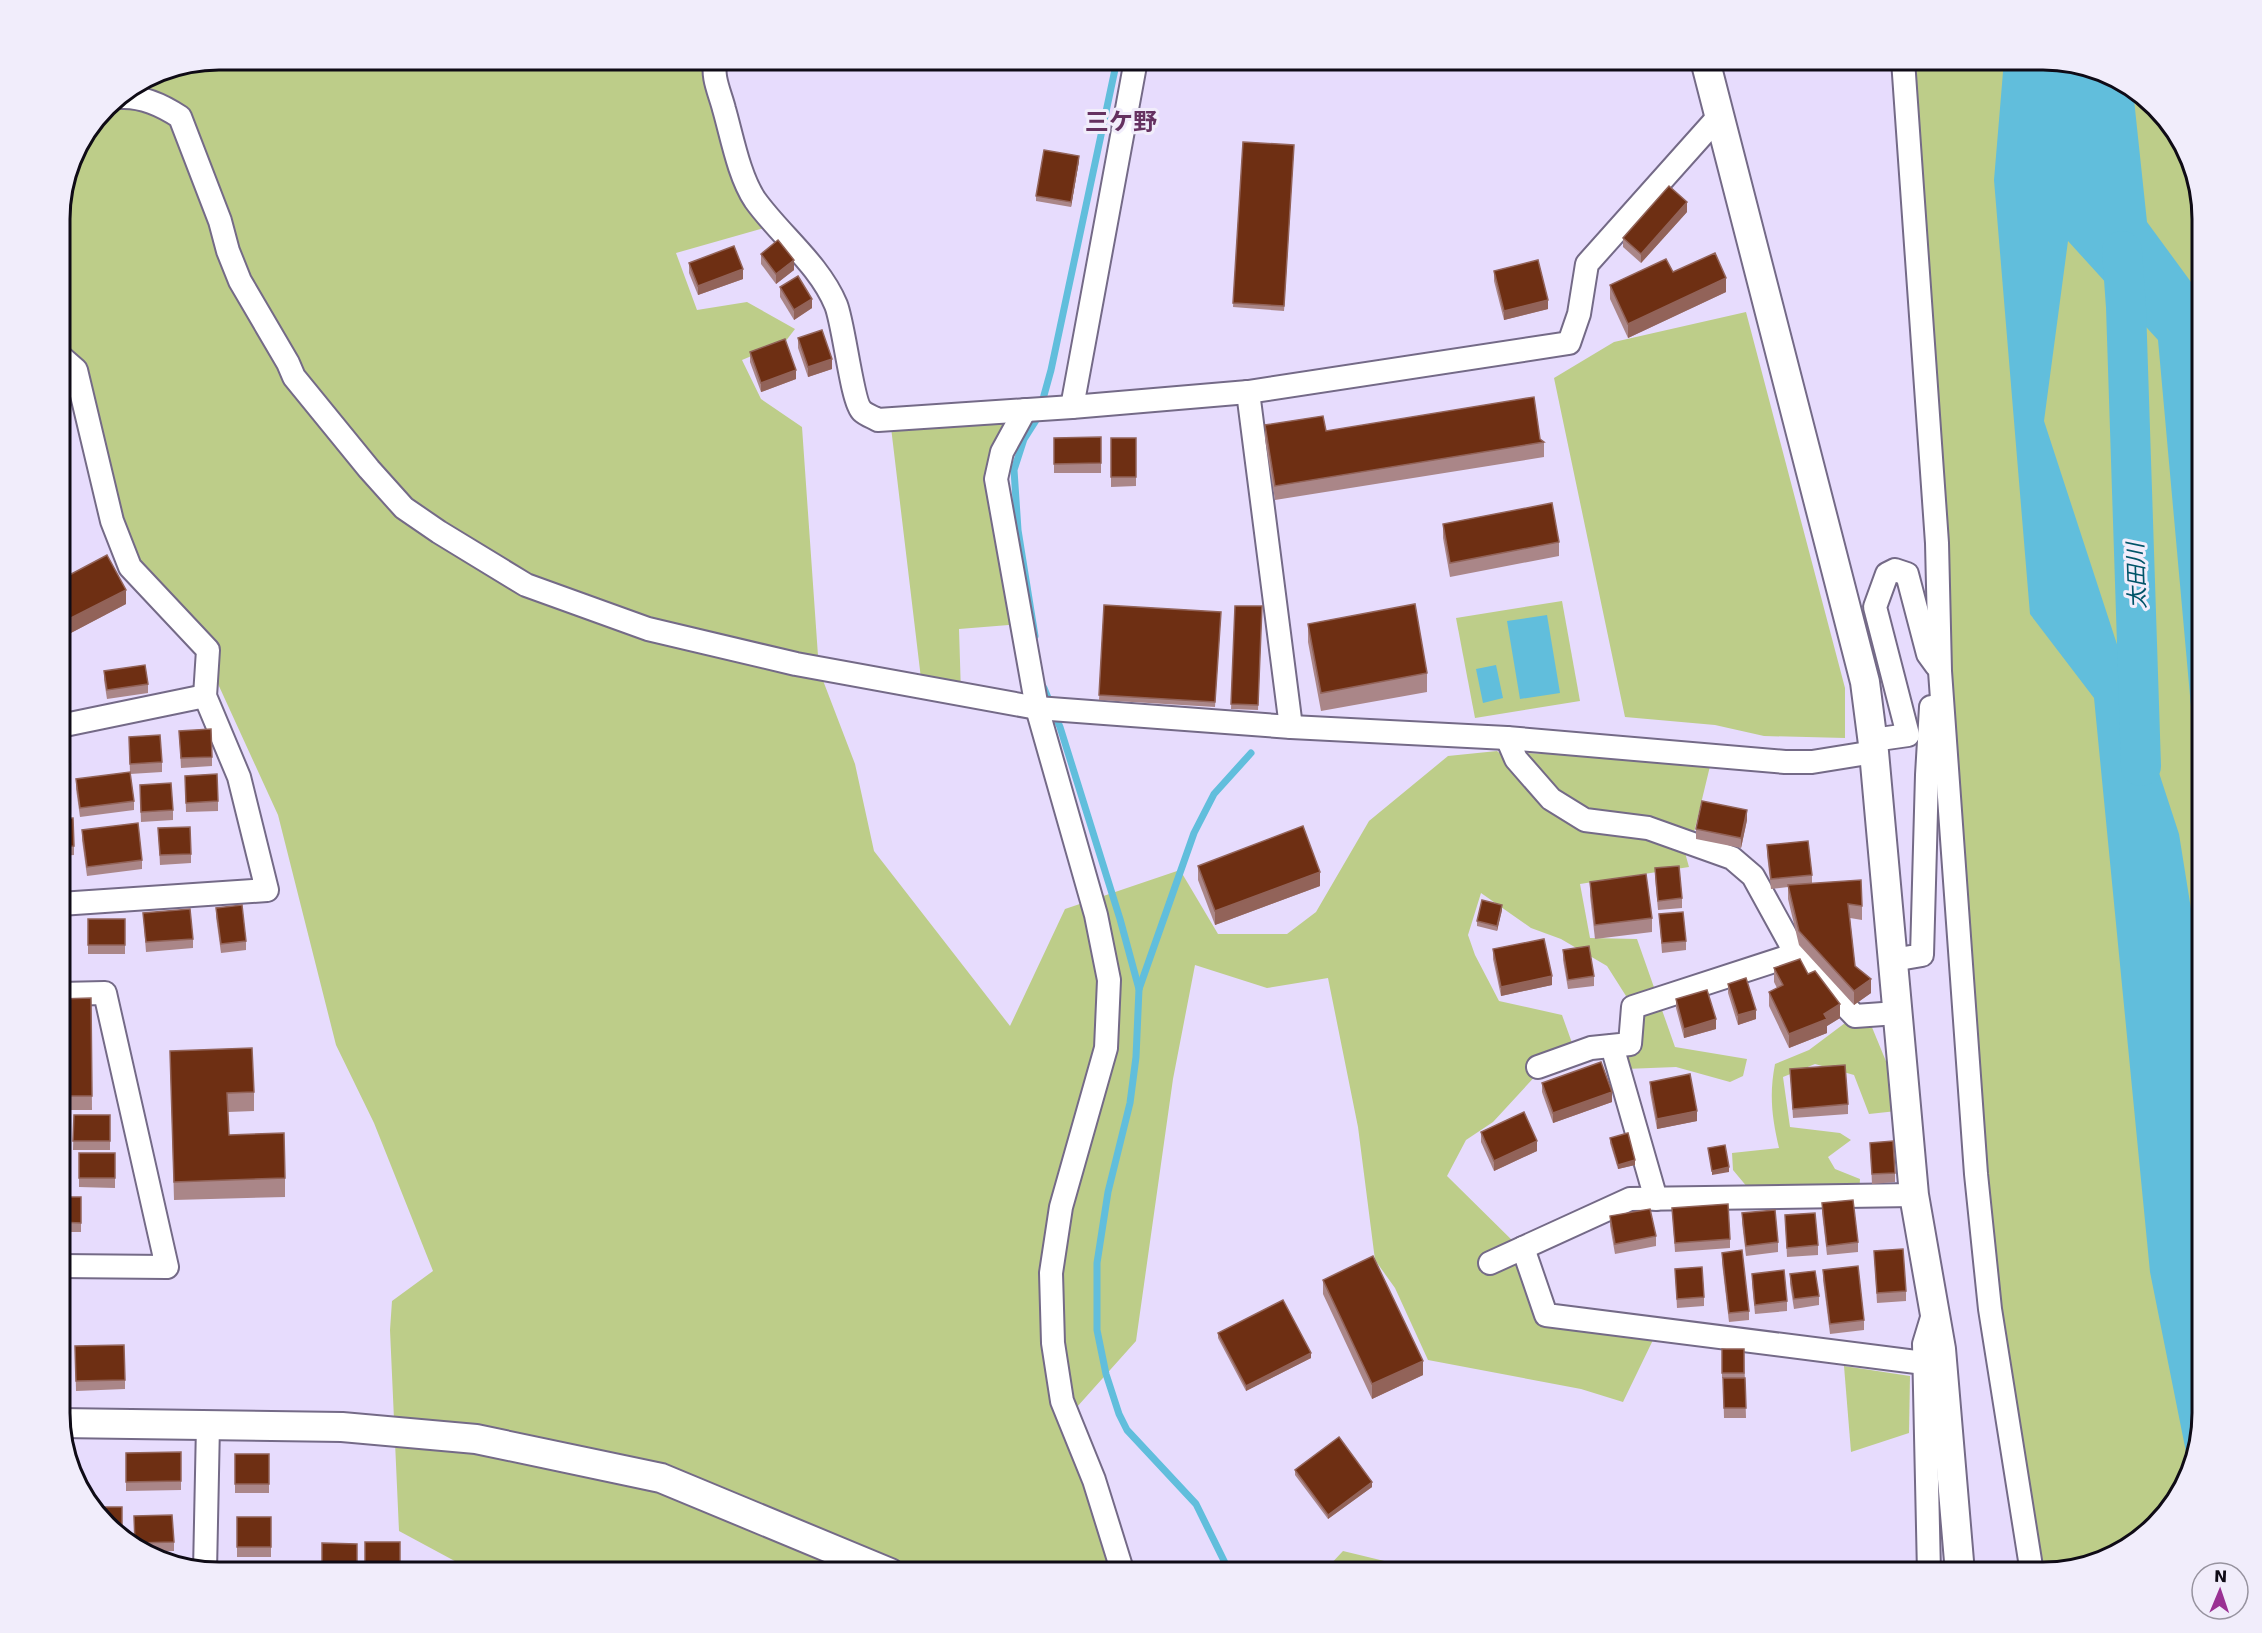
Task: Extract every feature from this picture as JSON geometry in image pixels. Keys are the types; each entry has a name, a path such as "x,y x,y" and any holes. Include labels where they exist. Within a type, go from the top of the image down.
{"street":[{"path":"714,71 740,165 754,198 815,271 835,303 844,334 856,400 861,411 878,420 1248,392 1569,343 1579,314 1587,264 1720,115"},
{"path":"1072,407 1134,71"},
{"path":"1709,71 1865,682 1874,746 1914,1195 1941,1349 1959,1562"},
{"path":"1904,71 1937,543 1940,671 1977,1186 1990,1309 2031,1562"},
{"path":"134,98 141,98 165,107 180,117 240,280 294,377 404,508 526,585 648,629 796,664 1037,708 1291,727 1507,738 1785,762 1812,762 1908,735 1875,607 1887,574 1895,570 1907,574 1928,654 1940,671"},
{"path":"71,366 76,370 112,521 130,567 208,650 205,696 239,777 267,890 71,903"},
{"path":"1248,392 1291,727"},
{"path":"1025,410 1002,453 996,479 1037,708 1096,915 1109,980 1107,1048 1061,1207 1051,1273 1053,1342 1062,1401 1094,1480 1120,1562"},
{"path":"1893,960 1922,955 1931,704 1940,671"},
{"path":"71,724 205,696"},
{"path":"1507,738 1516,759 1551,799 1585,820 1648,828 1732,858 1753,876 1796,954 1855,1016 1898,1013"},
{"path":"1538,1067 1591,1048 1630,1044 1633,1007 1796,954"},
{"path":"71,993 105,993 167,1267 71,1266"},
{"path":"1612,1046 1656,1199"},
{"path":"1490,1263 1630,1199 1914,1195"},
{"path":"1523,1248 1546,1315 1924,1363"},
{"path":"1929,1562 1924,1344 1934,1309"},
{"path":"71,1423 342,1427 476,1439 661,1478 863,1562"},
{"path":"206,1562 208,1425"}],"green space":[{"path":"210,71 714,71 775,225 676,253 697,310 747,302 795,329 785,342 742,360 761,399 802,427 819,670 855,764 874,851 1010,1026 1065,909 1180,870 1218,934 1287,934 1316,912 1369,821 1448,756 1497,751 1558,800 1527,753 1711,762 1691,845 1682,842 1689,867 1580,884 1590,938 1637,939 1675,1047 1747,1059 1743,1076 1730,1082 1676,1067 1625,1069 1612,1046 1630,1043 1633,1007 1607,966 1561,939 1531,928 1481,893 1468,935 1475,955 1499,1001 1562,1015 1576,1054 1540,1071 1493,1122 1466,1140 1447,1176 1525,1253 1546,1315 1653,1340 1623,1402 1581,1389 1428,1360 1395,1288 1375,1260 1358,1127 1328,978 1267,988 1195,965 1173,1079 1136,1341 1068,1417 1116,1562 457,1562 399,1531 390,1330 392,1301 433,1271 374,1123 336,1045 278,815 197,638 120,542 83,371 71,352 71,210 76,181 90,145 101,129 121,108 154,86 191,73"},
{"path":"1906,71 2042,71 2071,73 2090,78 2117,90 2148,114 2176,154 2189,191 2192,220 2192,1413 2189,1442 2184,1461 2172,1488 2161,1504 2133,1532 2117,1543 2090,1555 2071,1560 2040,1562 1977,1186"},
{"path":"1746,312 1845,688 1845,738 1764,736 1715,725 1625,717 1554,378 1614,342"},
{"path":"890,419 1020,419 998,470 1021,624 959,629 961,694 922,687"},
{"path":"1562,601 1580,701 1475,718 1456,618"},
{"path":"1869,1020 1906,1110 1869,1114 1854,1075 1815,1064 1783,1077 1790,1127 1840,1133 1851,1140 1828,1157 1835,1169 1860,1179 1859,1195 1753,1194 1733,1170 1732,1153 1779,1148 1772,1106 1775,1064 1809,1050 1845,1023"},
{"path":"1844,1366 1910,1376 1909,1433 1851,1452"},
{"path":"1343,1551 1388,1562 1333,1562"}],"water":[{"path":"2003,71 2071,73 2090,78 2117,90 2134,102 2147,222 2192,283 2192,718 2158,340 2068,241 2044,421 2179,834 2192,915 2192,1413 2186,1453 2150,1272 2094,698 2030,614 1994,180"},
{"path":"1547,615 1560,693 1520,699 1507,621"},
{"path":"1496,665 1503,698 1483,703 1476,669"}],"building":[{"path":"1243,142 1294,145 1284,306 1233,303"},
{"path":"1044,150 1079,156 1071,202 1036,196"},
{"path":"1669,186 1687,202 1641,254 1623,238"},
{"path":"778,240 794,260 776,274 761,254"},
{"path":"734,246 743,269 698,286 689,263"},
{"path":"1715,253 1726,278 1628,324 1610,285 1666,259 1673,272"},
{"path":"1538,260 1548,300 1504,311 1494,271"},
{"path":"798,276 812,299 794,310 780,287"},
{"path":"822,330 832,359 808,367 798,338"},
{"path":"785,339 796,370 761,383 750,352"},
{"path":"1534,397 1540,439 1544,442 1275,486 1265,425 1323,416 1326,431"},
{"path":"1101,437 1101,463 1054,464 1054,438"},
{"path":"1111,438 1136,438 1136,477 1111,477"},
{"path":"1552,503 1559,542 1450,563 1443,524"},
{"path":"107,555 126,590 71,618 71,574"},
{"path":"1415,604 1427,673 1321,693 1308,624"},
{"path":"1104,605 1221,612 1215,702 1099,695"},
{"path":"1235,606 1262,606 1258,705 1231,704"},
{"path":"145,665 148,684 107,690 104,671"},
{"path":"211,729 212,757 181,758 179,731"},
{"path":"160,735 162,762 130,764 129,737"},
{"path":"130,772 134,801 80,808 76,779"},
{"path":"217,774 218,801 186,803 185,776"},
{"path":"171,783 173,810 141,812 140,785"},
{"path":"1702,801 1747,810 1741,838 1696,829"},
{"path":"71,818 73,818 74,846 71,846"},
{"path":"138,823 142,860 87,867 82,830"},
{"path":"1303,826 1320,872 1215,911 1198,866"},
{"path":"190,827 191,854 160,855 158,828"},
{"path":"1808,841 1812,875 1771,879 1767,845"},
{"path":"1679,866 1682,898 1658,901 1655,868"},
{"path":"1646,874 1652,918 1595,925 1590,882"},
{"path":"1861,880 1862,906 1848,904 1855,966 1871,979 1854,991 1799,931 1788,885"},
{"path":"1482,900 1502,905 1497,926 1477,921"},
{"path":"242,905 246,941 221,944 216,908"},
{"path":"190,909 193,939 146,942 143,913"},
{"path":"1683,912 1686,941 1662,943 1659,914"},
{"path":"88,919 125,919 125,945 88,945"},
{"path":"1544,939 1552,976 1501,987 1493,949"},
{"path":"1589,946 1594,976 1568,980 1563,950"},
{"path":"1800,959 1808,974 1815,971 1840,1004 1824,1014 1827,1019 1789,1034 1769,992 1783,985 1774,968"},
{"path":"1746,978 1756,1010 1738,1015 1728,984"},
{"path":"1707,990 1716,1019 1684,1029 1676,999"},
{"path":"91,998 92,1096 71,1096 71,999"},
{"path":"252,1048 254,1092 227,1093 229,1135 284,1133 285,1178 174,1182 170,1051"},
{"path":"1601,1062 1612,1092 1553,1113 1542,1083"},
{"path":"1845,1065 1848,1104 1793,1109 1790,1069"},
{"path":"1690,1074 1697,1111 1657,1119 1650,1082"},
{"path":"1524,1112 1537,1141 1494,1161 1481,1132"},
{"path":"74,1115 110,1115 110,1141 73,1141"},
{"path":"1628,1133 1635,1160 1618,1165 1610,1138"},
{"path":"1893,1141 1895,1173 1872,1174 1870,1143"},
{"path":"1725,1145 1729,1167 1712,1171 1708,1148"},
{"path":"79,1153 115,1153 115,1178 79,1178"},
{"path":"71,1197 81,1197 81,1223 71,1223"},
{"path":"1853,1200 1858,1242 1827,1246 1822,1203"},
{"path":"1728,1204 1730,1239 1675,1243 1672,1208"},
{"path":"1650,1209 1656,1236 1615,1244 1610,1216"},
{"path":"1775,1210 1778,1242 1746,1246 1742,1213"},
{"path":"1815,1213 1818,1245 1787,1248 1785,1215"},
{"path":"1903,1249 1906,1291 1877,1293 1874,1251"},
{"path":"1742,1250 1749,1311 1729,1313 1722,1253"},
{"path":"1373,1256 1423,1361 1372,1384 1323,1280"},
{"path":"1858,1266 1864,1320 1830,1324 1823,1270"},
{"path":"1702,1267 1704,1297 1677,1299 1675,1269"},
{"path":"1784,1270 1787,1301 1755,1305 1752,1274"},
{"path":"1815,1271 1819,1296 1794,1299 1790,1274"},
{"path":"1283,1300 1311,1353 1246,1386 1218,1333"},
{"path":"124,1345 125,1380 76,1381 75,1346"},
{"path":"1722,1349 1744,1349 1744,1373 1722,1373"},
{"path":"1723,1378 1745,1378 1746,1408 1724,1408"},
{"path":"1339,1437 1372,1482 1328,1515 1295,1470"},
{"path":"181,1452 181,1481 126,1482 126,1453"},
{"path":"235,1454 269,1454 269,1484 235,1484"},
{"path":"104,1507 122,1507 122,1526"},
{"path":"172,1515 174,1542 145,1543 135,1536 134,1516"},
{"path":"237,1517 271,1517 271,1547 237,1547"},
{"path":"365,1542 400,1542 400,1562 365,1562"},
{"path":"322,1543 357,1544 357,1562 322,1562"}],"waterway":[{"path":"1035,636 1018,530 1014,470 1024,439 1038,417 1051,370 1115,71"},
{"name":"太田川","path":"2122,251 2126,307 2141,766"},
{"path":"1044,688 1060,727 1120,919 1139,989"},
{"path":"1225,1562 1196,1504 1127,1430 1119,1414 1106,1374 1097,1330 1097,1263 1108,1192 1130,1103 1136,1057 1139,989 1194,833 1214,794 1251,753"}],"district":[{"name":"三ケ野","path":"1121,122"}]}
